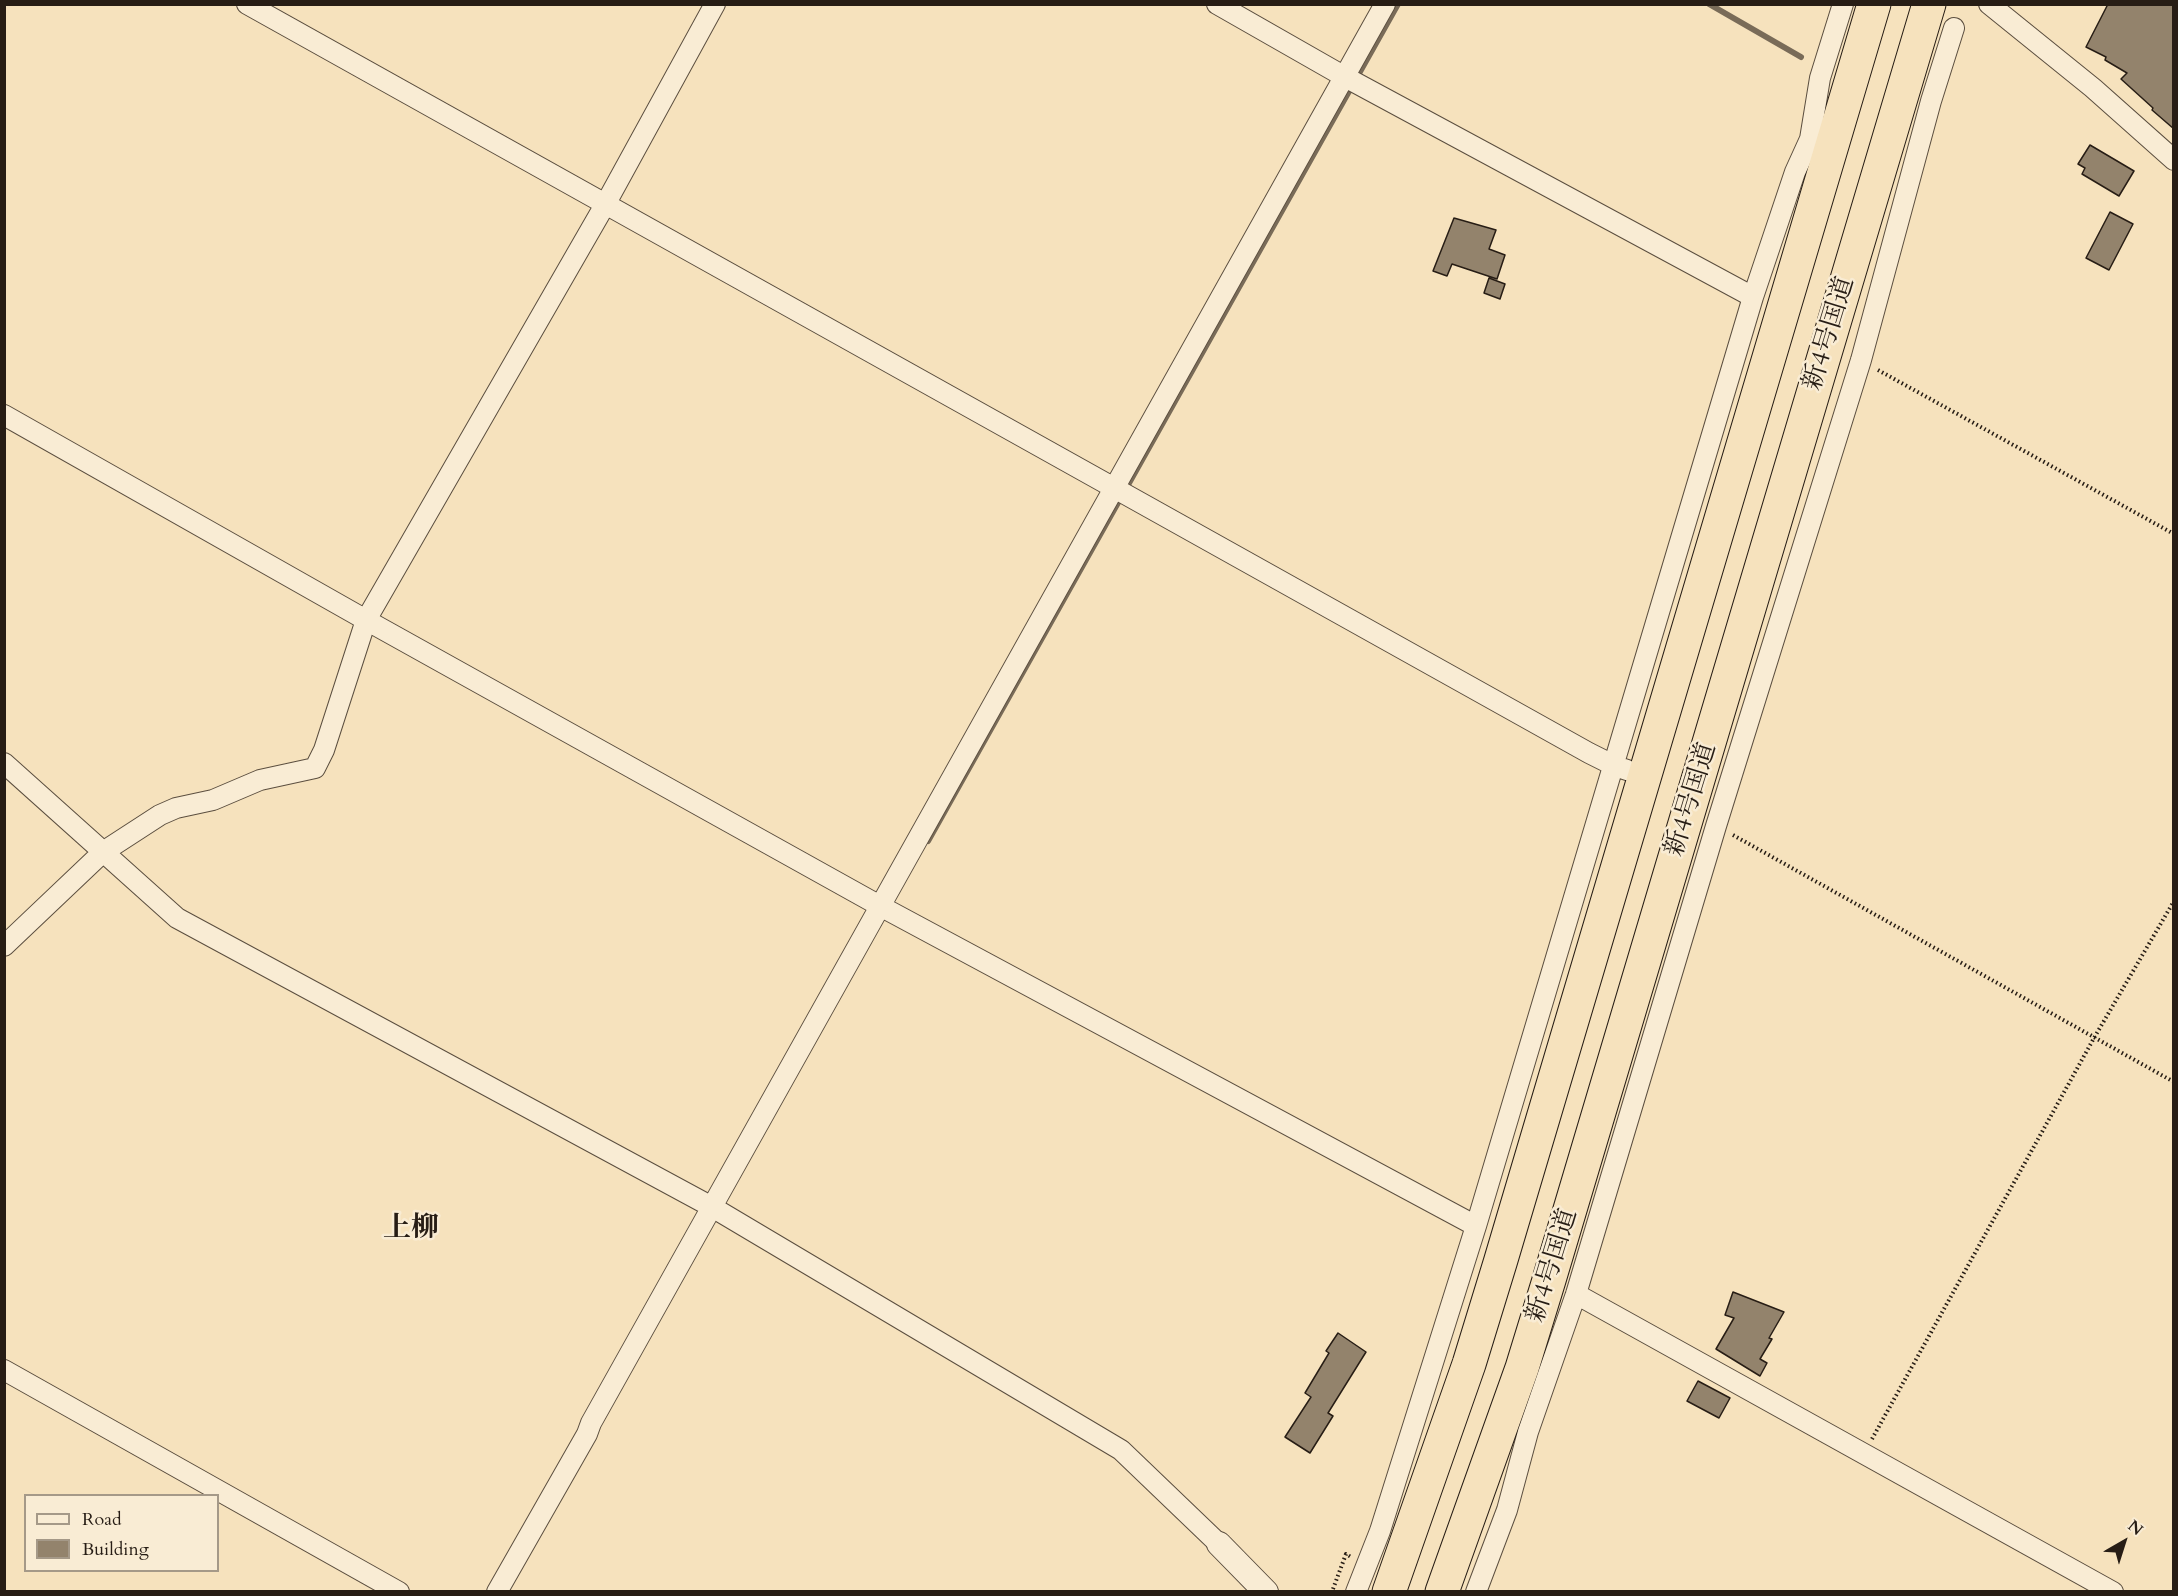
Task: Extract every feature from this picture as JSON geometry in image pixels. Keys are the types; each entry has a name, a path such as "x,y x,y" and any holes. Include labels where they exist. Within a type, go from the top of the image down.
{"highway":[{"name":"新4号国道","path":"1389,1592 1479,1330 1629,771 1820,143 1874,4"},
{"name":"新4号国道","path":"1442,1592 1515,1428 1549,1280 1929,4"}],"street":[{"path":"247,4 1114,489 1629,771"},
{"path":"4,946 103,852 160,815 176,807 213,800 260,780 315,768 324,750 366,620 606,203 715,4"},
{"path":"1217,4 1753,297"},
{"path":"497,1592 1386,4"},
{"path":"1356,1592 1380,1531 1476,1226 1629,771 1753,297 1795,172 1820,143 1821,78 1843,4"},
{"path":"1989,4 2093,88 2174,160"},
{"path":"1476,1592 1507,1510 1515,1428 1576,1294 1716,826 1861,360 1953,28"},
{"path":"1882,157 1913,167"},
{"path":"4,415 366,620 880,906 1476,1226"},
{"path":"4,763 177,918 712,1207 1121,1450 1220,1544 1266,1592"},
{"path":"1576,1294 2113,1592"},
{"path":"4,1370 399,1592"},
{"path":"1380,1531 1402,1554"}],"path":[{"path":"1861,360 2174,534"},
{"path":"1716,826 2174,1082"},
{"path":"1864,1455 2094,1038 2174,901"}],"building":[{"path":"2108,4 2174,4 2174,129 2121,79 2127,73 2105,60 2106,57 2086,47"},
{"path":"2090,145 2134,171 2119,196 2082,174 2085,168 2078,164"},
{"path":"2110,212 2133,224 2109,270 2086,258"},
{"path":"1454,218 1496,230 1489,249 1505,255 1497,279 1452,264 1447,276 1433,271"},
{"path":"1489,278 1505,284 1500,299 1484,293"},
{"path":"1733,1292 1784,1312 1760,1359 1767,1363 1760,1376 1716,1349 1734,1318 1725,1315"},
{"path":"1338,1333 1366,1352 1328,1413 1333,1416 1310,1453 1285,1437 1311,1397 1305,1393 1329,1353 1326,1351"},
{"path":"1698,1381 1730,1398 1719,1418 1687,1401"}],"waterway":[{"path":"928,841 1398,4"},
{"path":"1709,4 1801,57"}],"district":[{"name":"上柳","path":"411,1230"}]}
